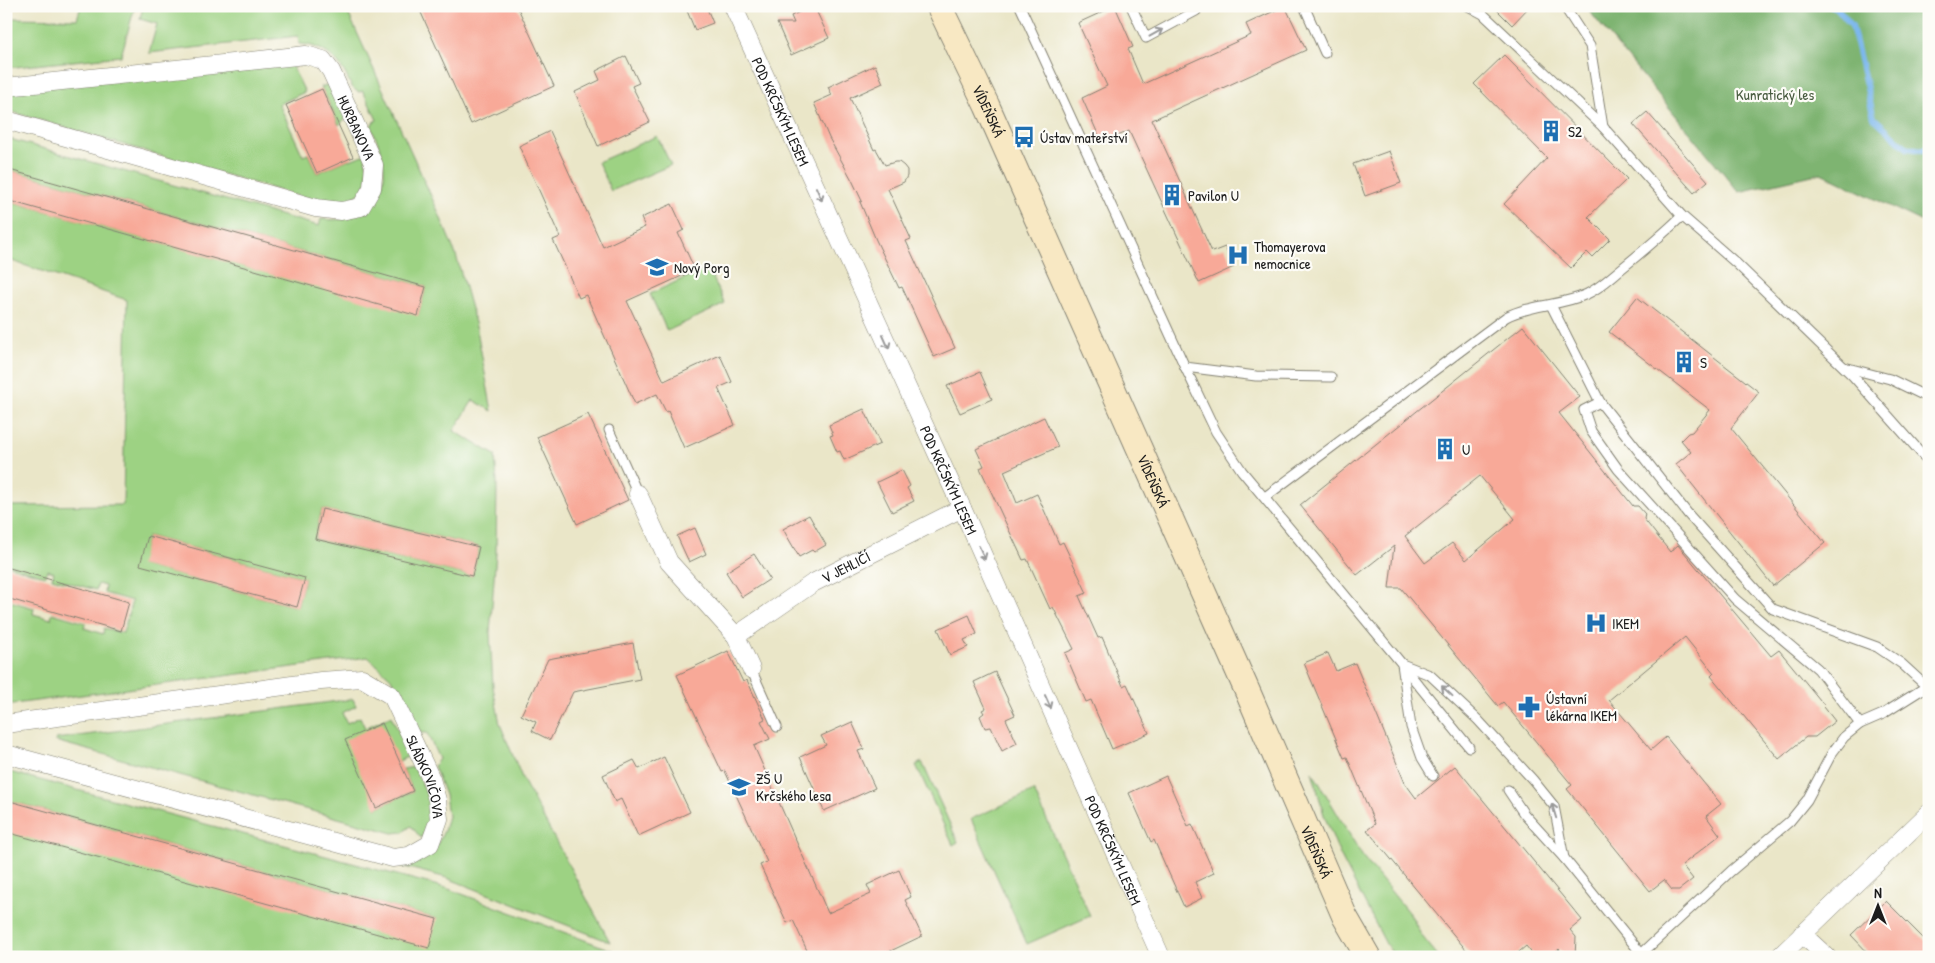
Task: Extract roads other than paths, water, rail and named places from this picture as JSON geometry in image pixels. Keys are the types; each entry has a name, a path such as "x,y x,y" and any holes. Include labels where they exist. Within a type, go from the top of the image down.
{"main road":[{"name":"VÍDEŇSKÁ","path":"940,6 987,106 1245,686 1345,917 1368,957"}],"street":[{"name":"POD KRČSKÝM LESEM","path":"733,6 962,508 1161,957"},
{"name":"HURBANOVA","path":"6,87 306,55 323,60 332,71 374,165 372,188 361,207 341,211 316,208 6,120"},
{"path":"638,494 669,562 736,636 750,669"},
{"name":"V JEHLIČÍ","path":"736,636 813,583 962,508"},
{"name":"SLÁDKOVIČOVA","path":"6,724 321,681 362,678 392,696 431,778 437,800 439,819 430,844 410,856 393,858 6,754"},
{"path":"1779,957 1929,812"},
{"path":"1802,934 1827,957"}],"lane":[{"path":"1020,6 1216,432 1242,471 1469,747"},
{"path":"1131,6 1146,38 1196,11 1194,6"},
{"path":"1304,6 1325,53"},
{"path":"1468,6 1483,14 1603,127 1682,216 1736,263 1844,367 1929,462"},
{"path":"1564,6 1590,46 1603,127"},
{"path":"1265,497 1506,317 1516,312 1580,297 1600,287 1655,242 1682,216"},
{"path":"1508,790 1524,814 1564,858 1642,956 1731,871 1790,821 1807,800 1832,753 1844,737 1860,724 1883,714 1927,685 1902,664 1877,647 1773,609 1688,514 1600,402 1551,305"},
{"path":"1185,367 1256,376 1331,377"},
{"path":"1844,367 1890,379 1929,398"},
{"path":"1600,402 1584,410 1591,431 1618,469 1735,599 1818,669 1860,724"},
{"path":"609,430 638,494"},
{"path":"1402,664 1411,727 1422,758 1433,776"},
{"path":"1402,664 1430,675 1478,720 1533,780 1554,806 1564,858"},
{"path":"750,669 778,727"}],"waterway":[{"path":"1832,6 1837,8 1852,26 1874,118 1907,148 1923,150 1929,147"}],"place":[{"name":"S2","path":"1551,131"},
{"name":"Ústav mateřství","path":"1024,137"},
{"name":"Pavilon U","path":"1172,195"},
{"name":"Thomayerova nemocnice","path":"1238,255"},
{"name":"Nový Porg","path":"657,267"},
{"name":"S","path":"1684,362"},
{"name":"U","path":"1445,449"},
{"name":"IKEM","path":"1596,623"},
{"name":"Ústavní lékárna IKEM","path":"1529,707"},
{"name":"ZŠ U Krčského lesa","path":"739,787"}],"park label":[{"name":"Kunratický les","path":"1775,94"}]}
